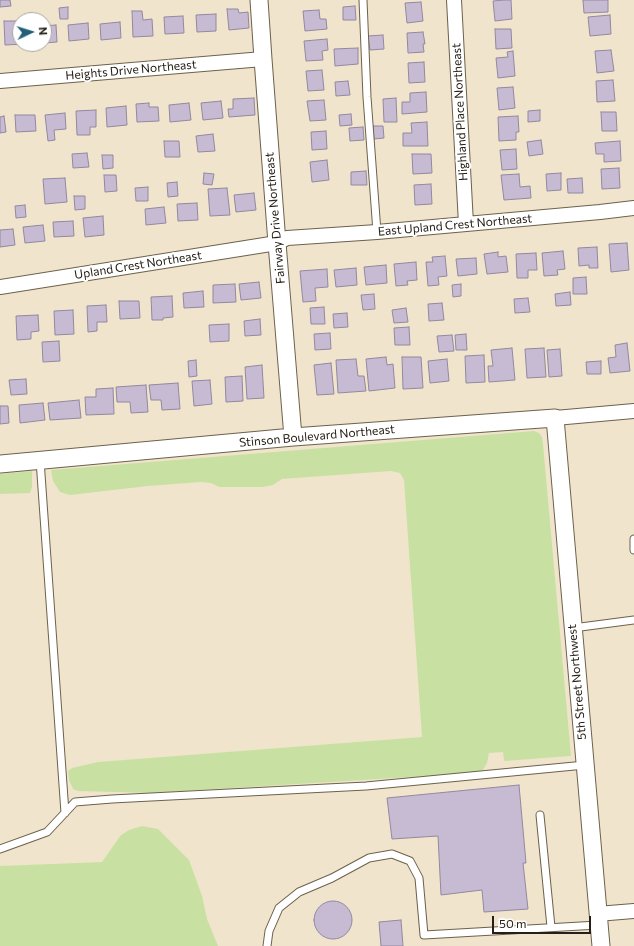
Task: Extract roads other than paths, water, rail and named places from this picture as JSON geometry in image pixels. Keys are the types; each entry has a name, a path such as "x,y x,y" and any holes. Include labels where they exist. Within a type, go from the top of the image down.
{"street":[{"name":"Fairway Drive Northeast","path":"259,0 293,437"},
{"name":"Highland Place Northeast","path":"454,0 466,224"},
{"name":"Heights Drive Northeast","path":"0,81 263,59"},
{"name":"East Upland Crest Northeast","path":"277,243 287,238 377,232 634,208"},
{"name":"Upland Crest Northeast","path":"0,287 277,243"},
{"name":"Stinson Boulevard Northeast","path":"0,464 293,437 634,411"},
{"name":"5th Street Northwest","path":"555,418 601,946"},
{"path":"598,919 634,911"}],"lane":[{"path":"363,0 367,97 377,232"},
{"path":"40,460 65,813"},
{"path":"634,539 634,550"},
{"path":"573,628 634,620"},
{"path":"0,849 47,832 75,802 366,786 585,765"},
{"path":"540,815 551,927"},
{"path":"267,946 269,931 279,908 299,892 332,878 369,858 392,854 410,861 419,878 424,935 551,927 598,919"}]}
